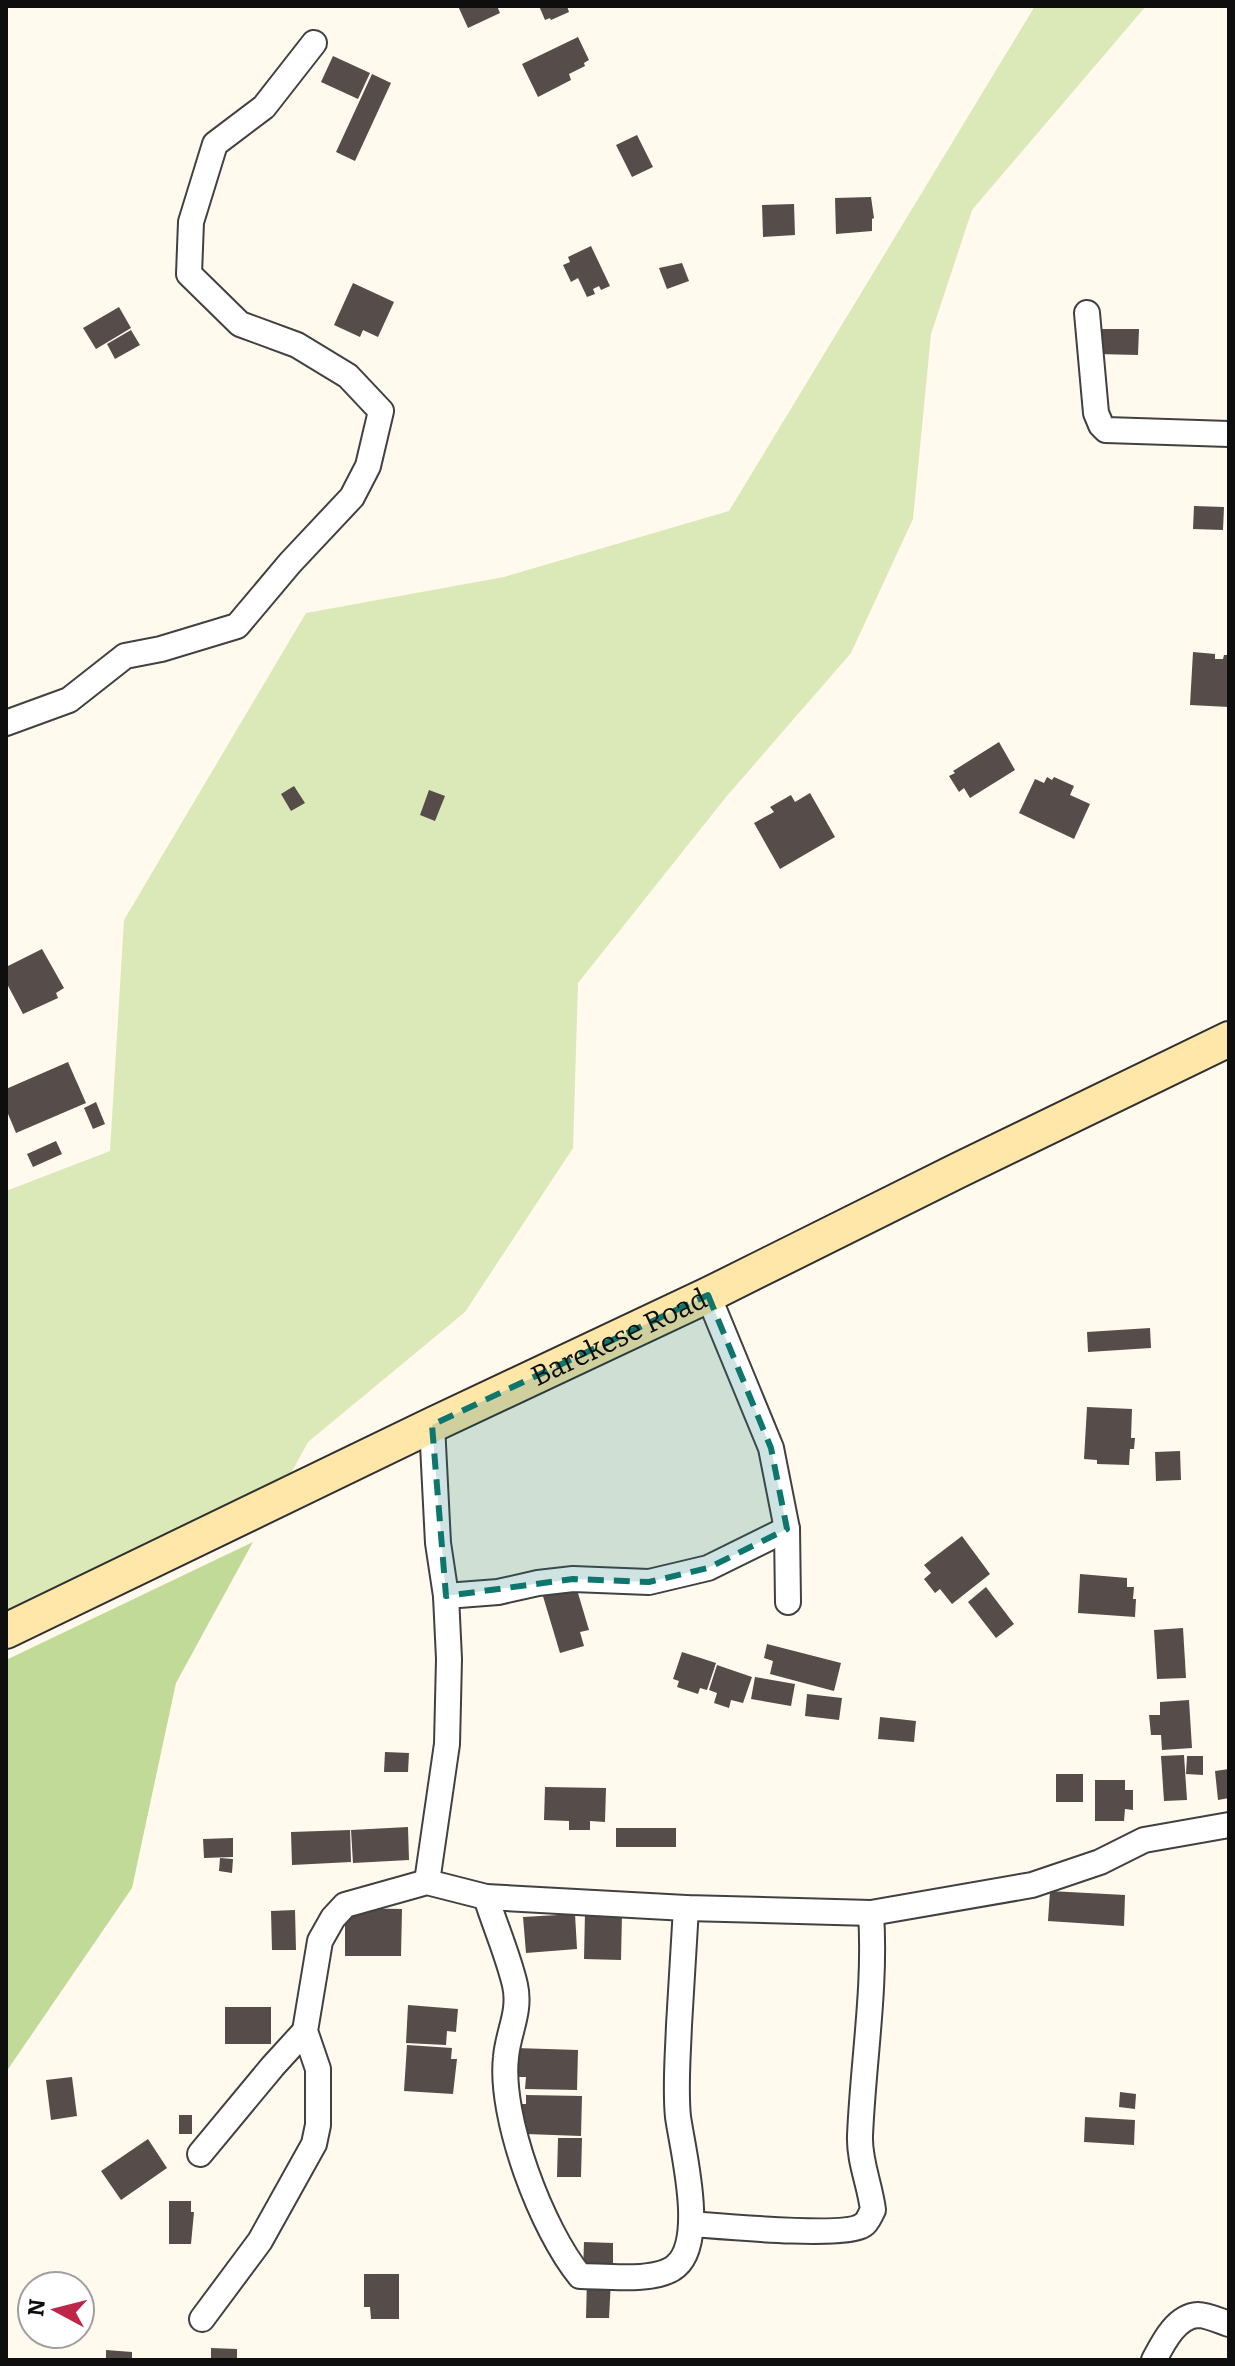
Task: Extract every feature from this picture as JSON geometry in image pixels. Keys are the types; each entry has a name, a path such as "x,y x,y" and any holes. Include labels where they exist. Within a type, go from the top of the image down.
{"main road":[{"name":"Barekese Road","path":"6,1631 708,1295 1229,1039"}],"street":[{"path":"6,723 69,700 125,656 161,649 237,626 352,497 368,466 381,411 348,376 297,345 240,324 189,274 191,222 215,144 264,107 314,43"},
{"path":"1087,313 1096,413 1106,430 1229,434"},
{"path":"708,1295 771,1448 787,1529 788,1602"},
{"path":"427,1882 447,1744 449,1659 446,1596 438,1543 432,1425"},
{"path":"446,1596 498,1592 573,1579 649,1582 708,1568 787,1529"},
{"path":"202,2319 260,2241 314,2144 318,2125 318,2069 305,2031 320,1941 333,1918 345,1905 427,1882 486,1897 686,1908 871,1913 1032,1885 1100,1862 1144,1840 1226,1831"},
{"path":"486,1897 515,1987 515,2022 506,2058 509,2105 529,2182 565,2258 580,2276 646,2277 669,2271 678,2265 690,2238 690,2188 678,2117 686,1908"},
{"path":"691,2224 768,2230 849,2230 863,2226 869,2219 873,2210 860,2139 868,2051 873,1936 871,1913"},
{"path":"200,2154 305,2031"},
{"path":"1154,2360 1175,2327 1185,2319 1199,2315 1229,2324"}],"highlighted area":[{"path":"708,1295 771,1448 787,1529 708,1568 649,1582 573,1579 446,1596 432,1425"}],"green space":[{"path":"1035,6 1146,6 972,210 931,334 913,519 851,653 726,797 578,983 573,1148 465,1312 308,1442 283,1488 6,1614 6,1191 110,1151 124,920 306,613 504,577 729,511"},
{"path":"253,1542 176,1683 132,1888 6,2072 6,1660"}],"building":[{"path":"458,6 497,6 500,13 468,28"},
{"path":"539,6 567,6 569,12 545,20"},
{"path":"578,37 589,60 584,63 585,66 569,74 571,80 538,97 522,64"},
{"path":"333,56 370,73 358,99 321,82"},
{"path":"372,74 391,83 355,161 336,152"},
{"path":"637,135 653,167 632,177 616,145"},
{"path":"871,197 872,231 836,234 835,198"},
{"path":"794,204 795,235 763,237 762,205"},
{"path":"591,246 610,286 601,290 599,286 593,289 595,294 587,297 578,278 571,282 563,265 570,262 568,257"},
{"path":"682,263 689,281 667,289 659,268"},
{"path":"353,283 394,302 378,337 363,330 360,337 334,325"},
{"path":"119,307 131,328 96,349 83,328"},
{"path":"1098,329 1139,329 1138,355 1097,354"},
{"path":"131,330 140,345 115,359 107,344"},
{"path":"1194,506 1224,507 1223,530 1193,529"},
{"path":"1193,652 1215,654 1215,659 1229,655 1229,707 1190,705"},
{"path":"999,742 1015,770 970,798 964,788 959,792 949,776 955,773 953,771"},
{"path":"1047,777 1074,786 1070,795 1090,804 1074,839 1019,813 1035,779 1044,783"},
{"path":"294,786 305,803 291,811 281,794"},
{"path":"429,790 445,796 435,821 420,815"},
{"path":"810,793 835,837 780,869 754,823 774,812 770,807 791,795 795,802"},
{"path":"42,949 64,988 56,993 58,998 23,1014 6,982 6,967"},
{"path":"68,1062 86,1103 16,1133 6,1109 6,1089"},
{"path":"96,1102 105,1124 93,1129 84,1108"},
{"path":"56,1141 62,1154 33,1167 27,1154"},
{"path":"1150,1328 1151,1348 1088,1352 1087,1332"},
{"path":"1087,1407 1132,1409 1131,1438 1135,1438 1134,1449 1130,1449 1129,1465 1097,1464 1097,1460 1084,1459"},
{"path":"1180,1451 1181,1480 1156,1481 1155,1452"},
{"path":"962,1536 990,1574 952,1604 940,1589 935,1593 924,1579 931,1573 924,1565"},
{"path":"1080,1574 1127,1578 1127,1587 1134,1587 1135,1617 1078,1613"},
{"path":"575,1583 589,1630 580,1632 584,1646 560,1653 542,1593"},
{"path":"986,1587 1014,1624 996,1638 968,1602"},
{"path":"1183,1628 1186,1678 1157,1679 1154,1630"},
{"path":"767,1644 841,1663 834,1691 770,1674 773,1661 764,1658"},
{"path":"682,1652 716,1663 707,1690 700,1688 698,1694 677,1687 679,1681 673,1679"},
{"path":"717,1665 752,1677 743,1703 731,1700 729,1708 714,1703 717,1693 709,1690"},
{"path":"755,1677 795,1684 791,1706 751,1699"},
{"path":"807,1694 842,1698 839,1720 805,1716"},
{"path":"1189,1700 1192,1748 1162,1750 1161,1735 1151,1735 1149,1715 1160,1715 1160,1702"},
{"path":"880,1717 916,1721 914,1742 878,1739"},
{"path":"385,1752 409,1753 408,1772 384,1772"},
{"path":"1184,1755 1187,1800 1164,1801 1161,1756"},
{"path":"1187,1756 1203,1756 1203,1775 1186,1774"},
{"path":"1229,1769 1229,1798 1218,1800 1215,1771"},
{"path":"1056,1774 1083,1774 1083,1802 1056,1802"},
{"path":"1095,1780 1125,1780 1125,1790 1133,1790 1133,1810 1125,1809 1124,1821 1095,1821"},
{"path":"545,1787 606,1788 605,1822 590,1821 590,1830 569,1830 569,1821 544,1820"},
{"path":"408,1827 409,1860 353,1863 351,1830"},
{"path":"616,1828 676,1828 676,1847 616,1847"},
{"path":"350,1830 351,1862 292,1865 291,1832"},
{"path":"233,1838 233,1857 204,1858 203,1839"},
{"path":"220,1858 233,1859 232,1873 219,1871"},
{"path":"1050,1891 1125,1895 1124,1926 1048,1921"},
{"path":"345,1908 402,1909 401,1956 345,1956"},
{"path":"295,1910 296,1950 272,1950 271,1911"},
{"path":"585,1912 622,1913 621,1960 584,1959"},
{"path":"575,1914 577,1949 526,1953 523,1917"},
{"path":"408,2005 458,2009 456,2032 447,2031 446,2045 406,2043"},
{"path":"225,2007 271,2007 271,2044 225,2044"},
{"path":"407,2045 452,2048 451,2059 457,2059 453,2094 404,2091"},
{"path":"516,2048 578,2050 577,2090 525,2089 526,2077 515,2077"},
{"path":"72,2077 77,2116 51,2120 46,2080"},
{"path":"1120,2092 1136,2094 1135,2109 1119,2107"},
{"path":"526,2095 582,2096 581,2136 526,2134 526,2127 521,2128 521,2104 526,2104"},
{"path":"179,2115 192,2115 192,2134 179,2134"},
{"path":"1085,2117 1135,2120 1134,2145 1084,2142"},
{"path":"558,2138 582,2138 581,2177 557,2177"},
{"path":"148,2139 167,2168 121,2200 101,2171"},
{"path":"169,2201 191,2201 191,2212 194,2212 191,2244 169,2244"},
{"path":"584,2242 613,2243 613,2268 583,2273"},
{"path":"364,2274 399,2274 399,2319 371,2319 370,2307 364,2307"},
{"path":"587,2279 611,2280 609,2318 586,2318"},
{"path":"211,2348 237,2349 237,2360 211,2360"},
{"path":"106,2350 132,2352 132,2360 106,2360"}]}
